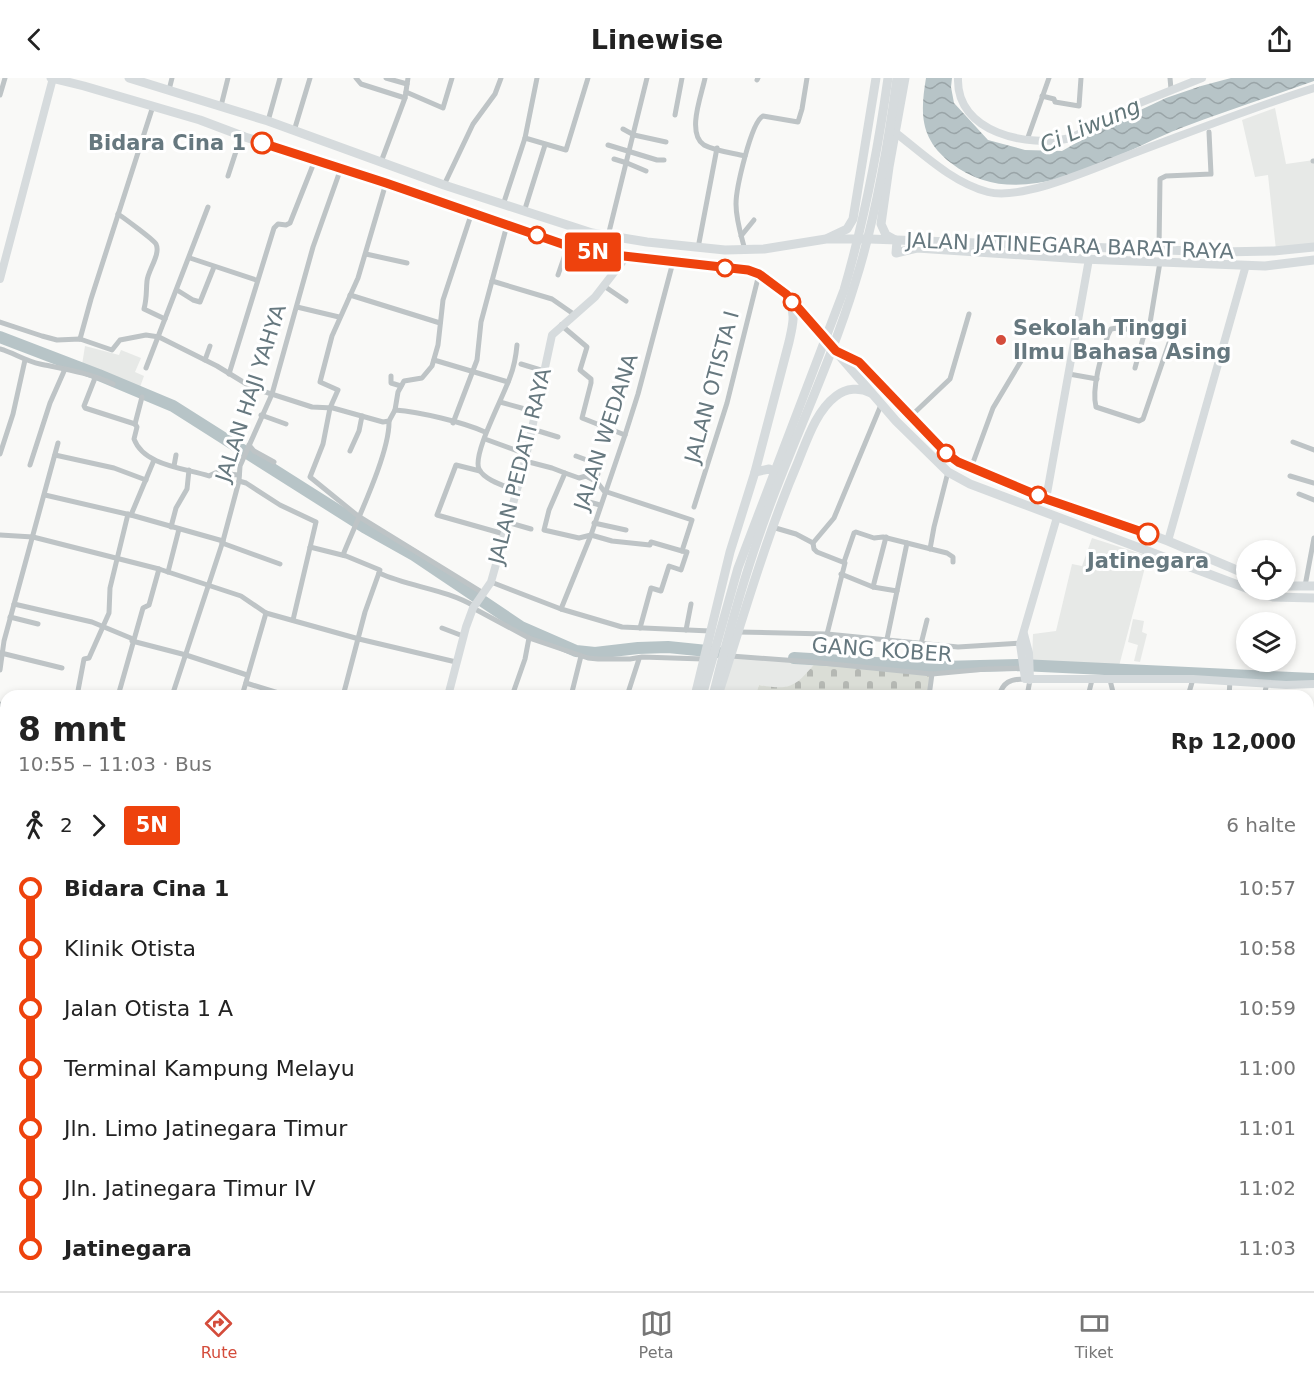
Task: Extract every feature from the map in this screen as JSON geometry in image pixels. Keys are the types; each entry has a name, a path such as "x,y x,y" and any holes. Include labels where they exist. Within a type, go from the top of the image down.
{"main road":[{"path":"52,78 66,79 153,105 568,246 597,253 748,270 759,274 786,294 881,405 948,472 964,482 1236,584"},
{"path":"129,78 268,121 444,185 581,230 608,236 698,248 745,250 826,239 847,229 858,197 876,78"},
{"path":"720,690 731,656 742,569 827,339 856,249 868,195 888,78"},
{"path":"712,634 768,511 835,343 856,282 872,215 897,78"},
{"path":"897,241 886,235 881,224 905,78"},
{"path":"863,158 873,169 883,171 889,167"},
{"name":"JALAN JATINEGARA BARAT RAYA","path":"826,239 1239,252 1314,247"},
{"name":"JALAN JATINEGARA BARAT RAYA","path":"897,241 896,254 917,248 1089,259 1265,266 1314,260"},
{"path":"697,690 730,552 755,472 793,324 793,310 786,294"},
{"path":"836,351 859,362 946,453 958,462 1046,499 1168,541 1236,570"},
{"path":"714,690 719,669 735,632 771,527 812,429 822,411 834,397 851,390 864,390 871,393"},
{"path":"755,472 765,469 773,470 784,476 788,486"},
{"path":"1002,496 1007,483"},
{"path":"1296,598 1314,598"},
{"path":"703,690 706,657"}],"street":[{"path":"0,95 5,78"},
{"path":"0,279 52,78"},
{"path":"169,90 172,78"},
{"path":"221,106 228,78"},
{"path":"268,121 280,78"},
{"path":"294,131 310,78"},
{"path":"356,78 361,84 405,95 442,108 452,78"},
{"path":"381,162 408,81 386,78"},
{"path":"444,185 473,124 495,93 501,78"},
{"path":"503,205 525,138 537,78"},
{"path":"525,138 564,151 567,148 588,78"},
{"path":"608,236 618,184 631,151 647,78"},
{"path":"675,114 682,78"},
{"path":"705,78 695,126 696,134 703,144 745,156"},
{"path":"745,250 735,206 736,193 757,121 761,116 799,121 807,78"},
{"path":"958,78 958,90 963,104 972,116 996,133 1027,140 1071,138 1171,89 1202,78"},
{"path":"1027,140 1049,78"},
{"path":"1042,96 1054,99 1055,102 1079,106 1081,78"},
{"path":"1170,78 1171,89"},
{"path":"896,133 945,170 970,184 988,192 1014,193 1072,178 1314,88"},
{"path":"80,339 153,105"},
{"path":"623,129 634,135 666,142"},
{"path":"1159,249 1160,179 1166,176 1211,174 1209,132"},
{"path":"228,176 241,136"},
{"path":"524,212 545,145"},
{"path":"608,145 657,160 664,160"},
{"path":"698,248 717,148"},
{"path":"614,159 646,171"},
{"path":"229,374 256,280 274,228 278,224 290,223 315,160"},
{"name":"JALAN HAJI YAHYA","path":"174,690 222,542 244,454 272,394 314,247 340,168"},
{"path":"386,183 366,254 327,351 320,380 321,383 338,390 330,408 323,444 310,477 357,520 483,593"},
{"path":"146,368 208,207"},
{"path":"118,213 140,232 152,238 157,245 147,282 148,295 144,309 165,319"},
{"path":"343,555 383,454 389,421 395,410 401,386 405,380 422,378 432,366 443,300 472,213"},
{"path":"741,236 754,219"},
{"path":"453,423 474,371 481,322 507,225"},
{"path":"558,275 568,246"},
{"path":"366,254 406,263"},
{"name":"JALAN PEDATI RAYA","path":"449,690 463,636 475,606 491,582 515,490 526,458 552,335 604,286 626,256"},
{"path":"190,258 256,280"},
{"path":"1046,499 1089,259"},
{"name":"JALAN WEDANA","path":"561,609 591,535 604,491 625,435 673,262"},
{"path":"1135,368 1145,331 1149,329 1152,319 1160,262"},
{"path":"1168,541 1246,265"},
{"path":"177,290 200,302 214,267"},
{"name":"JALAN OTISTA I","path":"694,507 727,403 759,274"},
{"path":"492,281 552,298 575,315"},
{"path":"604,286 626,301"},
{"path":"350,295 440,323"},
{"path":"297,307 339,317"},
{"path":"911,416 950,379 969,314"},
{"path":"0,322 57,340 80,339 112,350 120,340 146,335 159,337 253,388 312,407 330,408 375,420 389,421"},
{"path":"561,325 587,347 580,370 591,381 582,418 625,435"},
{"path":"1145,331 1118,327 1111,329 1103,350 1097,379 1096,407 1141,421 1169,343"},
{"path":"515,490 483,475 478,461 485,435 508,382 517,345"},
{"path":"205,360 210,346"},
{"path":"0,349 11,352 24,360 65,369 113,384"},
{"path":"972,468 993,408 1024,356"},
{"path":"0,454 13,414 24,360"},
{"path":"434,360 508,382"},
{"path":"520,364 544,371"},
{"path":"30,465 50,403 65,369"},
{"path":"1069,374 1097,379"},
{"path":"391,376 392,383 401,386"},
{"path":"95,378 85,408 135,424"},
{"path":"142,398 135,424 137,427 135,443 145,454 154,460 209,476 216,471 221,471 239,478 280,505 316,522 293,620"},
{"path":"500,402 536,412"},
{"path":"844,562 817,552 813,543 834,518 881,405"},
{"path":"395,410 453,423 485,435 526,458 579,478 586,476 595,480 604,491 692,520 682,551"},
{"path":"261,415 286,424"},
{"path":"350,451 359,431 362,416"},
{"path":"532,429 558,437"},
{"path":"1293,442 1314,450"},
{"path":"0,670 1,653 58,443"},
{"path":"248,446 274,462"},
{"path":"55,455 114,468 146,480"},
{"path":"174,466 176,455"},
{"path":"576,456 595,463 598,474 595,480"},
{"path":"78,690 84,659 89,658 110,608 110,588 116,560 130,515 154,460"},
{"path":"480,471 456,465 436,512 438,516 504,534"},
{"path":"171,527 176,508 187,489 189,470"},
{"path":"930,549 948,472"},
{"path":"565,473 549,510 544,530 579,538 591,535 612,541 650,544 651,542 687,552 681,570 669,566 661,591 651,588 640,628"},
{"path":"1290,476 1314,483"},
{"path":"1299,494 1314,500"},
{"path":"45,495 179,529 280,564"},
{"path":"582,500 600,505"},
{"path":"1027,690 1024,634 1057,517"},
{"path":"507,522 531,529"},
{"path":"594,523 626,530"},
{"path":"771,527 796,534 813,543"},
{"path":"168,572 179,529"},
{"path":"827,634 844,562 855,532 874,538 886,537 951,555 953,562"},
{"path":"0,535 33,537 116,560 159,569 248,599 266,613 358,639 456,662"},
{"path":"873,587 886,537"},
{"path":"1309,586 1314,538"},
{"path":"887,639 908,543"},
{"path":"310,547 343,555 378,568 379,573 365,612 345,690"},
{"path":"120,690 143,608 149,605 159,569"},
{"path":"379,573 447,594 475,606 529,638 581,656 598,659 706,657"},
{"path":"841,574 873,587 897,591"},
{"path":"491,582 561,609 622,627 686,630 712,634"},
{"path":"14,604 92,622 133,640 247,675"},
{"path":"686,630 691,604"},
{"path":"244,690 266,613"},
{"path":"0,620 10,619 38,624"},
{"path":"921,644 927,620"},
{"path":"442,628 463,636"},
{"path":"735,632 827,634 958,647 1024,643"},
{"path":"514,690 525,659 529,638"},
{"path":"1,653 62,668"},
{"path":"572,690 581,656"},
{"name":"GANG KOBER","path":"731,656 932,674 1027,667"},
{"path":"629,690 639,658"},
{"path":"929,690 932,674"},
{"path":"1001,690 1002,686 1013,679 1193,679 1314,684"},
{"path":"1190,690 1193,679"},
{"path":"1090,690 1092,680"},
{"path":"1110,680 1112,690"},
{"path":"1229,690 1230,681"},
{"path":"246,683 268,690"},
{"path":"1265,690 1267,683"}],"shaded area":[{"path":"1275,108 1286,164 1314,160 1314,246 1276,250 1268,175 1255,177 1242,120"},
{"path":"85,346 119,355 121,350 141,358 135,372 144,376 140,387 82,365"},
{"path":"1092,538 1148,556 1119,666 1032,661 1033,634 1056,631 1072,564 1082,566"},
{"path":"1133,619 1144,621 1142,632 1147,634 1140,662 1134,661 1138,645 1128,642"},
{"path":"731,656 816,662 798,684 777,689 759,685 757,690 720,690"}],"green space":[{"path":"816,662 932,674 930,690 757,690 759,685 786,687 803,677"}],"water":[{"path":"926,78 952,78 954,103 988,140 1025,150 1062,151 1104,127 1166,98 1201,86 1231,78 1314,78 1314,81 1181,128 1066,176 1036,183 1007,185 978,178 951,163 933,145 923,114"}],"waterway":[{"path":"0,337 173,406 364,527 414,555 521,627 576,651 595,653 668,647 717,652"},
{"path":"794,658 942,667 1021,665 1314,679"}],"bus line":[{"name":"5N","path":"262,143 568,246 597,253 748,270 759,274 786,294 836,351 859,362 946,453 958,462 1046,499 1148,534"}],"place":[{"name":"Bidara Cina 1","path":"262,143"},
{"name":"Sekolah Tinggi Ilmu Bahasa Asing","path":"1001,340"},
{"name":"Jatinegara","path":"1148,534"}],"water label":[{"name":"Ci Liwung","path":"1090,125"}]}
